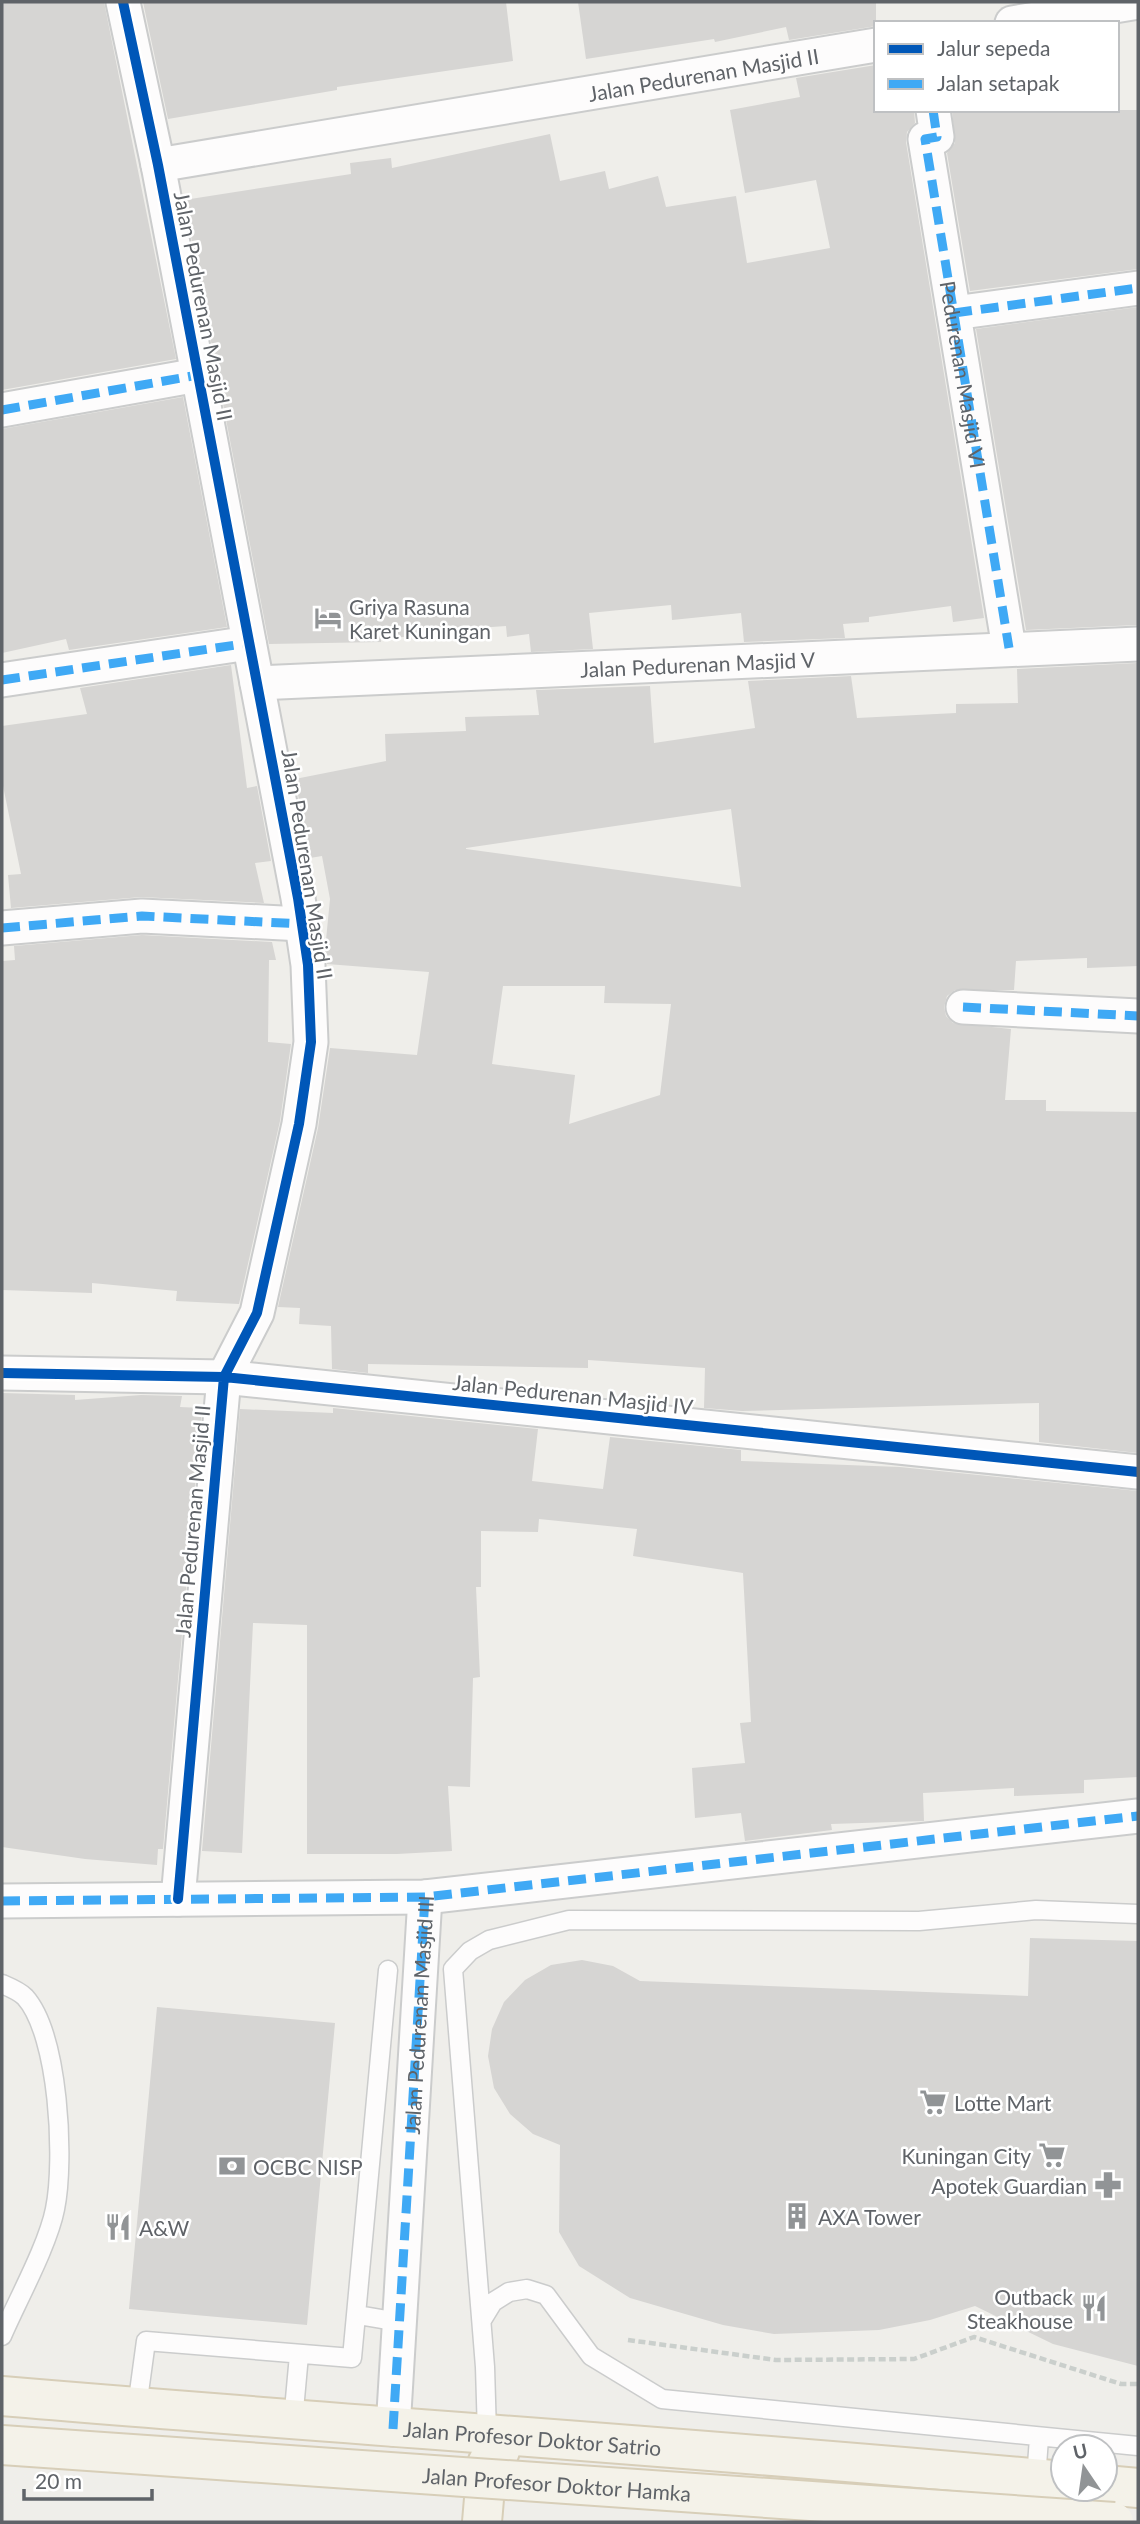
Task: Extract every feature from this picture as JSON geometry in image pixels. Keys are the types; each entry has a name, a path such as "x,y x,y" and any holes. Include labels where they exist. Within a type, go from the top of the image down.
{"main road":[{"name":"Jalan Profesor Doktor Satrio","path":"2,2396 139,2390 293,2421 586,2439 1049,2480"},
{"path":"482,2522 487,2464 492,2454 586,2439"},
{"name":"Jalan Profesor Doktor Hamka","path":"2,2445 1114,2522"},
{"path":"1119,2486 1138,2488"}],"street":[{"name":"Jalan Pedurenan Masjid II","path":"123,2 158,165 302,925 308,965 311,1042 299,1124 257,1313 224,1377 178,1899"},
{"path":"1024,21 1138,2"},
{"name":"Jalan Pedurenan Masjid II","path":"158,165 874,46"},
{"name":"Pedurenan Masjid VI","path":"933,112 937,137 925,139 1009,648"},
{"path":"954,313 1138,288"},
{"path":"2,410 198,375"},
{"path":"2,680 249,643"},
{"name":"Jalan Pedurenan Masjid V","path":"257,683 1138,644"},
{"path":"2,928 142,916 302,925"},
{"path":"963,1007 1138,1016"},
{"name":"Jalan Pedurenan Masjid IV","path":"2,1373 224,1377 1138,1472"},
{"path":"425,1897 1138,1816"},
{"name":"Jalan Pedurenan Masjid III","path":"2,1901 425,1897 393,2429"}],"lane":[{"path":"486,2434 482,2320 453,1969 470,1951 489,1940 569,1920 919,1921 1036,1910 1138,1914"},
{"path":"139,2390 146,2341 352,2358 388,1970"},
{"path":"2,1984 23,1995 36,2013 47,2040 60,2136 55,2210 2,2336"},
{"path":"482,2320 494,2302 509,2292 527,2289 546,2295 591,2356 663,2399 1138,2446"},
{"path":"358,2315 400,2322"},
{"path":"293,2421 299,2355"},
{"path":"1046,2438 1049,2480"}],"path":[{"path":"591,2356 606,2336 776,2360 914,2359 974,2337 1121,2384 1138,2384"}],"building":[{"path":"2,2 104,2 176,359 2,390"},
{"path":"143,2 506,2 513,61 337,87 337,90 168,119"},
{"path":"578,2 876,2 874,26 789,40 786,27 715,42 714,39 586,59"},
{"path":"874,65 874,112 914,112 915,123 907,132 906,142 984,618 953,622 951,606 869,617 869,622 843,624 845,638 744,642 741,613 672,620 671,605 589,613 593,649 531,652 529,634 507,637 506,626 435,631 436,634 381,639 381,642 269,644 184,200 351,174 350,163 391,158 392,168 550,134 560,181 605,171 609,189 658,176 666,207 736,196 747,263 830,248 816,180 745,193 730,110 800,97 796,78"},
{"path":"1138,110 1138,269 970,291 947,153 955,143 952,112"},
{"path":"1138,307 1137,625 1026,630 976,329"},
{"path":"183,397 227,627 69,650 66,639 2,653 2,429"},
{"path":"1137,663 1138,966 1087,968 1087,958 1016,961 1014,990 955,990 947,996 944,1007 946,1016 953,1023 1011,1029 1005,1100 1046,1100 1046,1111 1138,1112 1138,1453 1039,1442 1039,1403 742,1411 704,1408 705,1368 588,1360 588,1368 368,1364 368,1373 332,1369 331,1326 299,1324 300,1308 278,1307 318,1128 330,1048 417,1055 429,972 327,964 325,950 330,899 322,856 310,858 295,779 386,761 385,734 466,731 465,717 539,715 536,690 650,686 654,743 755,728 748,681 851,676 857,718 956,713 956,704 1018,703 1017,669","holes":["731,809 741,887 466,849 466,848","503,986 605,986 604,1003 671,1004 660,1095 569,1124 575,1075 492,1064"]},
{"path":"231,665 247,788 257,786 271,861 255,863 264,903 141,897 11,908 8,875 21,874 2,781 2,726 87,714 80,688"},
{"path":"142,935 272,942 276,960 269,960 268,1042 291,1044 280,1121 239,1304 176,1301 177,1291 92,1283 92,1293 2,1290 2,961 15,960 14,946"},
{"path":"2,1393 75,1395 75,1400 141,1395 182,1396 180,1407 202,1408 163,1849 158,1849 157,1865 85,1859 2,1847"},
{"path":"333,1408 538,1429 532,1481 603,1489 610,1437 741,1450 741,1461 900,1467 1138,1491 1138,1777 1084,1780 1084,1793 1014,1796 1014,1788 923,1793 924,1821 831,1824 832,1830 745,1841 741,1813 695,1818 692,1768 745,1763 740,1723 751,1722 743,1573 633,1556 637,1529 539,1519 538,1532 481,1531 481,1587 476,1587 480,1677 473,1678 470,1787 448,1786 452,1851 307,1854 307,1625 253,1623 242,1853 202,1851 240,1409 333,1413"},
{"name":"Kuningan City","path":"1030,1938 1138,1941 1138,2366 1053,2344 975,2306 930,2320 879,2330 774,2334 723,2325 630,2298 579,2266 559,2232 560,2145 533,2134 510,2114 494,2088 488,2056 492,2029 504,2002 525,1980 551,1965 582,1960 613,1966 640,1981 1028,1996"},
{"name":"OCBC NISP","path":"157,2007 335,2023 307,2325 129,2309"}],"marked path":[{"path":"933,112 937,137 925,139 1009,648"},
{"path":"954,313 1138,288"},
{"path":"2,410 198,375"},
{"path":"2,680 249,643"},
{"path":"2,928 142,916 302,924"},
{"path":"963,1007 1138,1016"},
{"path":"2,1901 425,1897 1138,1816"},
{"path":"393,2429 425,1897"}],"cycle path":[{"path":"123,2 158,165 298,898 308,965 311,1042 299,1124 257,1313 224,1377 178,1899"},
{"path":"2,1373 224,1377 1138,1472"}],"place":[{"name":"Griya Rasuna Karet Kuningan","path":"328,618"},
{"name":"Lotte Mart","path":"933,2102"},
{"name":"Kuningan City","path":"1052,2155"},
{"name":"OCBC NISP","path":"232,2166"},
{"name":"Apotek Guardian","path":"1108,2185"},
{"name":"AXA Tower","path":"797,2216"},
{"name":"A&W","path":"118,2227"},
{"name":"Outback Steakhouse","path":"1094,2308"}]}
